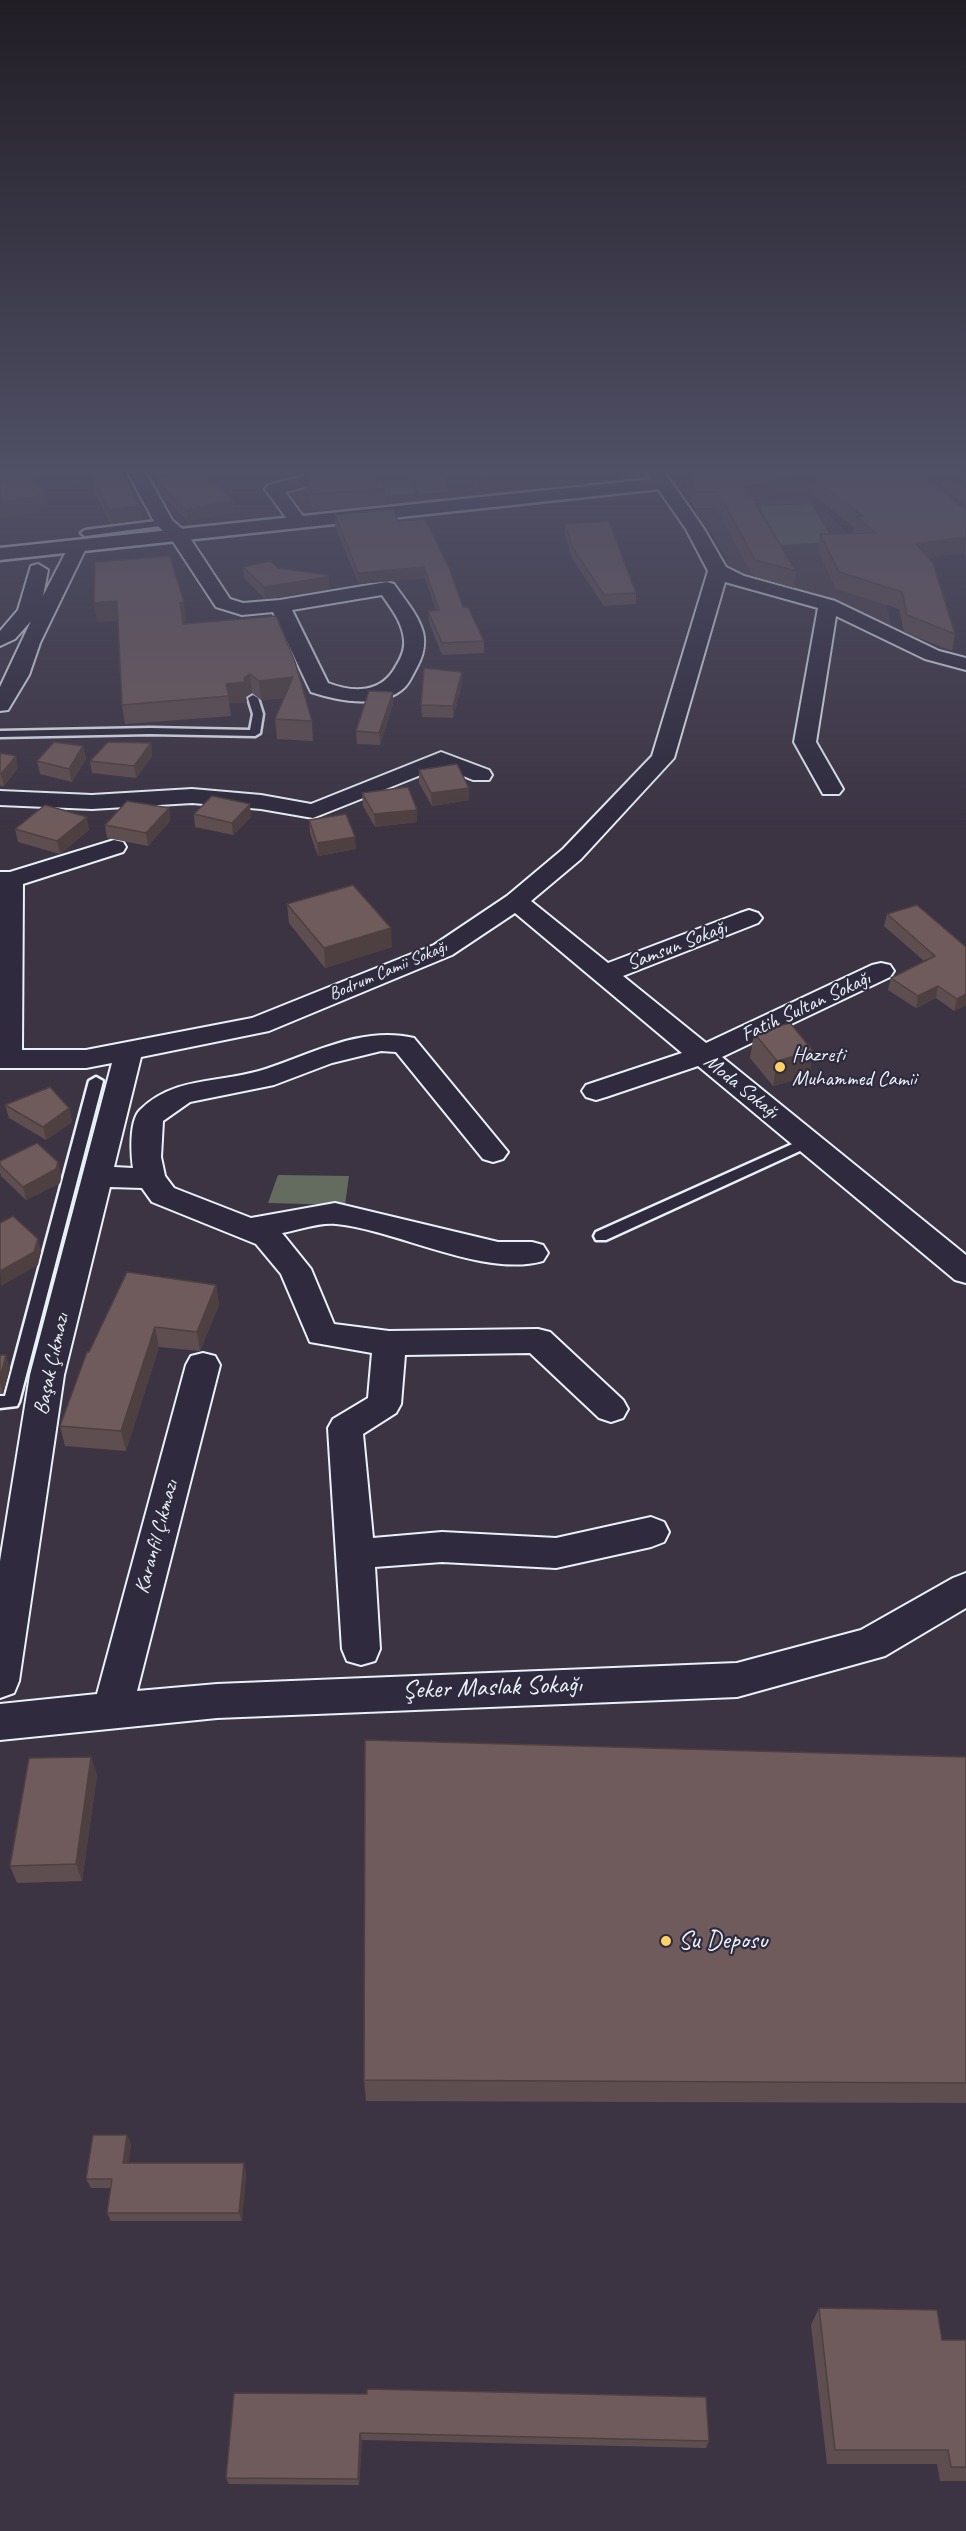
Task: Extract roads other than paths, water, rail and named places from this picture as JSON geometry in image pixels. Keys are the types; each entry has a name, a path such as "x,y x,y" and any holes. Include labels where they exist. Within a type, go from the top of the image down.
{"street":[{"path":"0,640 15,630 34,591"},
{"path":"0,705 18,675 30,642 55,591"},
{"path":"216,591 227,607 242,609 280,606 368,591"},
{"path":"280,606 319,687 336,693 370,693 387,690 398,682 414,648 413,635 403,611 389,591"},
{"name":"Bodrum Camii Sokağı","path":"4,1059 86,1059 259,1025 443,950 516,902 572,854 663,758 684,694 712,591"},
{"path":"779,591 828,604 932,655 966,664"},
{"path":"828,604 805,742 831,789"},
{"path":"0,798 92,802 192,796 261,802 313,811 441,759 481,775"},
{"path":"4,1059 5,879 114,847"},
{"name":"Moda Sokağı","path":"516,902 966,1272"},
{"name":"Samsun Sokağı","path":"604,974 749,918"},
{"name":"Fatih Sultan Sokağı","path":"596,1091 703,1055 880,972"},
{"path":"493,1152 404,1044 381,1042 322,1057 264,1079 180,1094 149,1117 146,1157 150,1178 163,1196 267,1236 295,1269 322,1334 389,1343 538,1341 611,1409"},
{"name":"Başak Çıkmazı","path":"0,1681 47,1375 129,1051"},
{"path":"97,1177 150,1178"},
{"path":"247,1228 335,1213 498,1252 532,1252"},
{"path":"361,1649 356,1554 345,1428 384,1404 389,1343"},
{"name":"Karanfil Çıkmazı","path":"112,1710 203,1365"},
{"path":"356,1554 442,1547 556,1553 651,1532"},
{"name":"Şeker Maslak Sokağı","path":"0,1722 32,1717 217,1701 382,1692 737,1680 871,1644 966,1589"}],"lane":[{"path":"0,734 150,731 255,733 258,714 253,698"},
{"path":"0,1402 11,1402 96,1081"},
{"path":"601,1236 808,1142"}],"place":[{"name":"Hazreti Muhammed Camii","path":"780,1067"},
{"name":"Su Deposu","path":"666,1941"}]}
